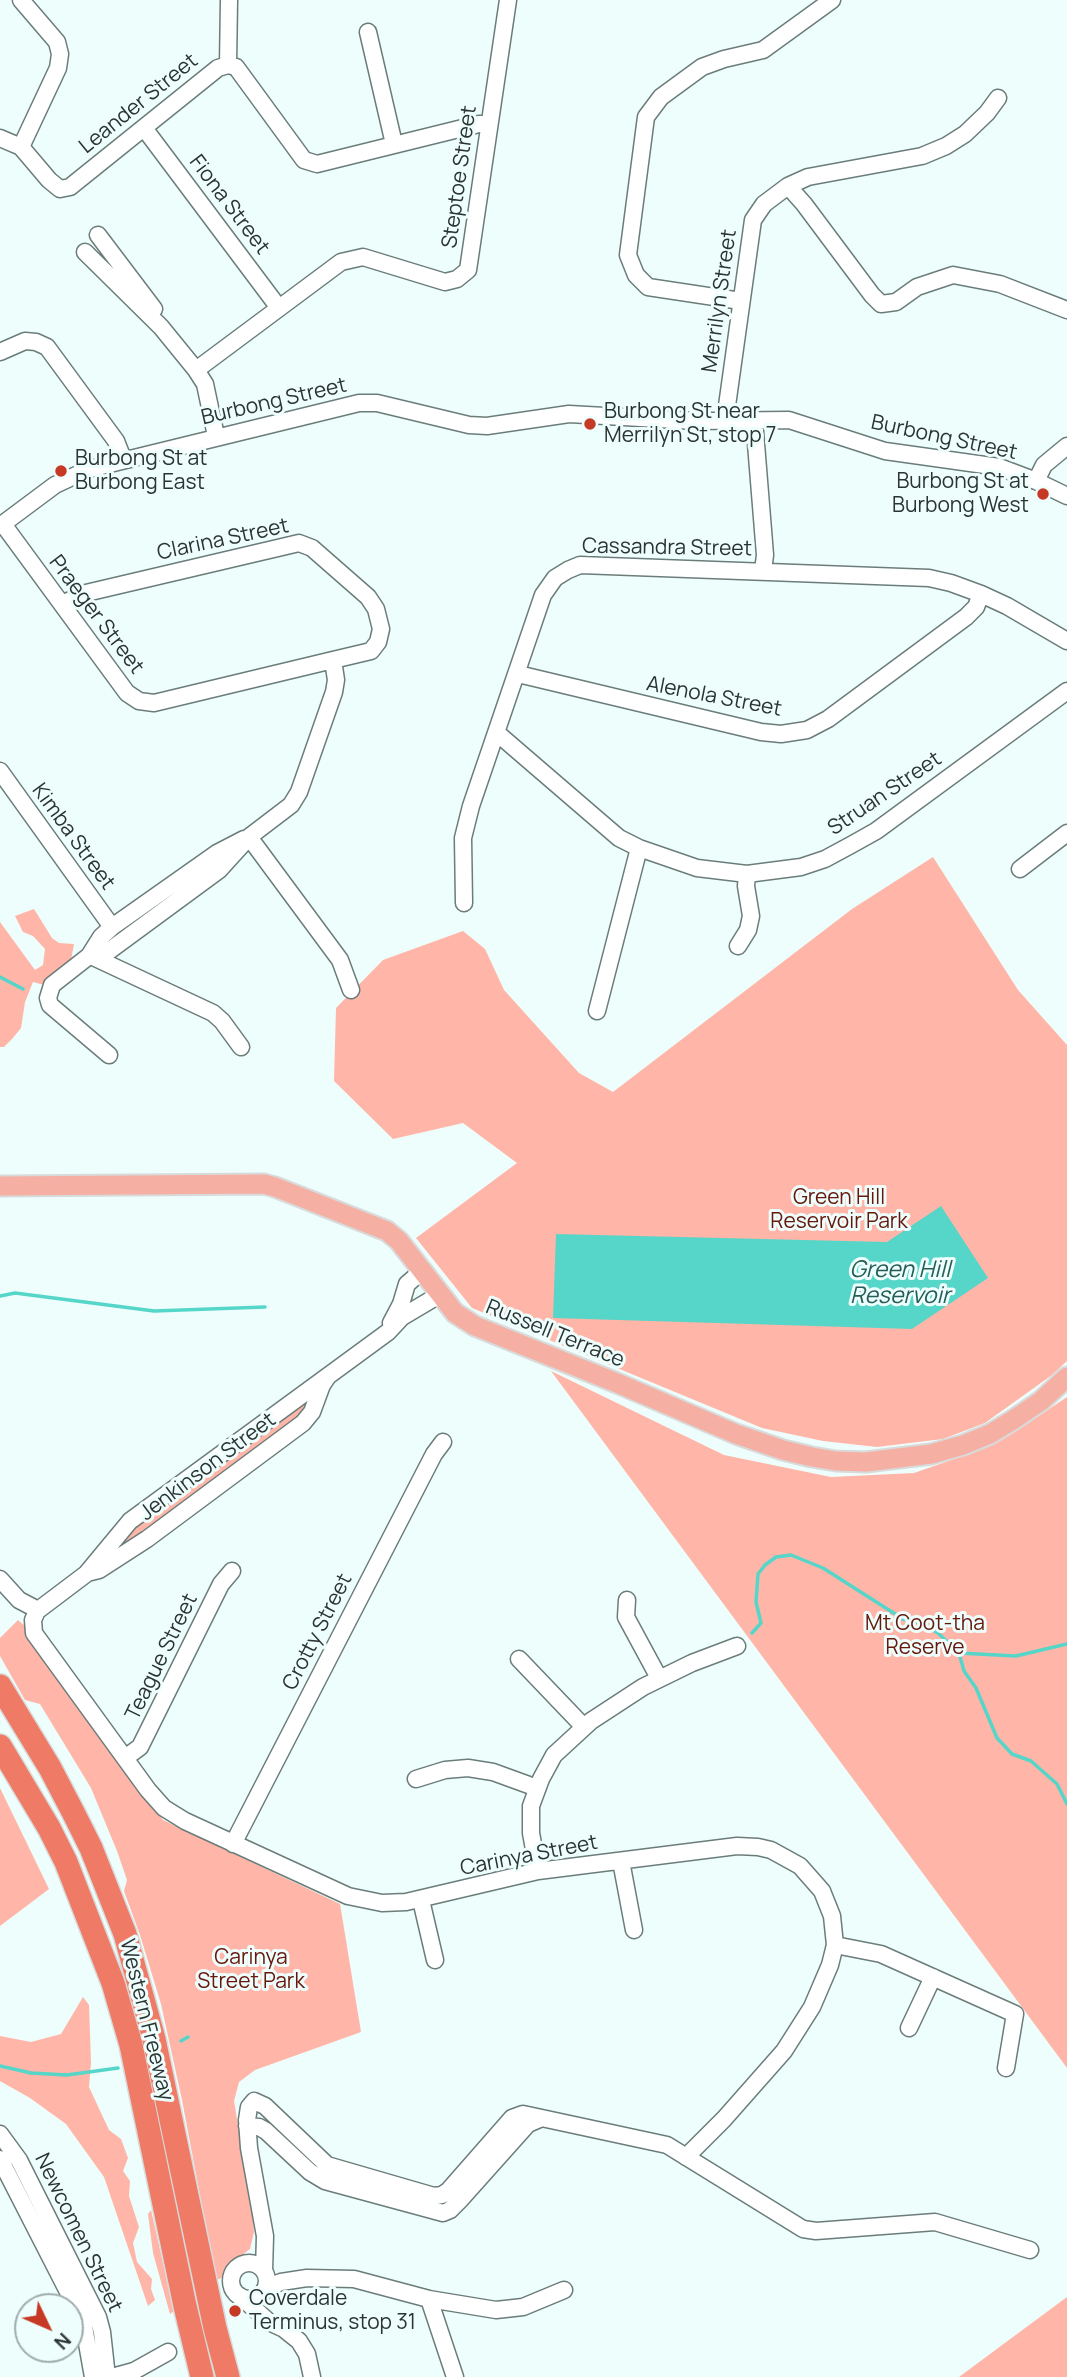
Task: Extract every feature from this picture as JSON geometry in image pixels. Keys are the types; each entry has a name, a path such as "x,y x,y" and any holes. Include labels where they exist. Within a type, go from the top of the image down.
{"highway":[{"name":"Western Freeway","path":"0,1686 50,1768 74,1814 91,1848 125,1934 154,2039 215,2328 228,2377"},
{"name":"Western Freeway","path":"0,1746 66,1862 113,1983 131,2045 202,2377"}],"main road":[{"name":"Russell Terrace","path":"0,1186 264,1184 275,1187 387,1231 400,1241 455,1313 475,1326 736,1434 783,1450 836,1461 903,1459 962,1445 990,1434 1013,1420 1041,1401 1067,1377"}],"street":[{"path":"0,138 21,147 58,68 60,54 57,42 21,0"},
{"path":"228,65 229,0"},
{"name":"Steptoe Street","path":"196,370 341,262 363,257 445,282 457,279 468,270 508,0"},
{"path":"741,301 648,287 636,275 628,255 646,117 661,97 702,67 763,50 832,0"},
{"path":"368,32 394,144"},
{"name":"Leander Street","path":"21,147 49,180 60,189 69,187 218,68 228,65 236,67 304,160 317,163 481,123 489,124"},
{"name":"Merrilyn Street","path":"725,420 753,220 764,204 788,186 808,177 922,156 946,146 965,134 998,98"},
{"name":"Fiona Street","path":"144,128 279,308"},
{"path":"788,186 881,304 896,302 917,288 953,275 1000,284 1067,310"},
{"path":"98,235 151,304 169,335 205,384 216,436"},
{"path":"85,252 169,335"},
{"path":"0,352 25,341 36,342 47,348 116,441 123,459"},
{"name":"Burbong Street","path":"1,525 62,481 89,469 216,436 359,403 377,402 469,425 487,426 569,414 789,420 886,451 999,467 1067,496"},
{"path":"754,419 765,555 763,571"},
{"path":"1036,481 1044,464 1067,446"},
{"name":"Praeger Street","path":"1,525 127,693 136,700 155,703 333,660"},
{"name":"Clarina Street","path":"62,604 86,593 289,544 302,544 312,548 365,594 374,605 379,619 381,636 373,649 333,660"},
{"name":"Cassandra Street","path":"464,903 463,838 471,806 543,595 555,578 568,570 580,565 929,578 981,594 1067,641"},
{"name":"Alenola Street","path":"518,674 761,732 781,734 807,730 828,719 966,617 976,607 981,594"},
{"path":"94,957 99,940 112,927 217,853 249,837 288,808 298,796 335,688 333,660"},
{"name":"Struan Street","path":"497,733 611,832 639,848 697,868 747,874 802,867 825,859 876,831 1067,691"},
{"name":"Kimba Street","path":"0,771 112,927"},
{"path":"1020,869 1067,833"},
{"path":"109,1055 52,1006 48,996 51,988 57,979 94,957 219,870 249,837"},
{"path":"249,837 340,960 351,989"},
{"path":"597,1011 639,848"},
{"path":"738,946 748,930 751,916 746,886 747,874"},
{"path":"94,957 213,1013 241,1048"},
{"name":"Jenkinson Street","path":"376,1340 394,1317 407,1284 422,1271"},
{"name":"Jenkinson Street","path":"36,1614 86,1574 133,1519 376,1340 402,1317 439,1294"},
{"name":"Jenkinson Street","path":"86,1574 99,1570 147,1539 303,1423 312,1412 324,1382 332,1372"},
{"name":"Crotty Street","path":"233,1844 434,1454 443,1442"},
{"name":"Teague Street","path":"125,1758 141,1747 221,1584 232,1571"},
{"path":"4,1585 16,1608 36,1614"},
{"path":"626,1601 626,1617 659,1678"},
{"name":"Carinya Street","path":"36,1614 33,1628 36,1639 164,1808 233,1844 348,1896 382,1903 421,1900 538,1871 737,1846 771,1850 800,1866 816,1882 832,1916 835,1945 822,1986 797,2033 770,2068 686,2157"},
{"path":"538,1871 530,1818 537,1788 554,1755 584,1727 627,1697 692,1662 737,1646"},
{"path":"519,1659 584,1727"},
{"path":"416,1779 445,1770 468,1768 493,1772 537,1788"},
{"path":"621,1861 634,1930"},
{"path":"421,1900 435,1961"},
{"path":"835,1945 874,1951 1015,2014 1006,2068"},
{"path":"909,2028 933,1977"},
{"path":"312,2377 305,2350 265,2306 265,2242 247,2126 249,2107 253,2101 265,2106 327,2165 436,2196 448,2191 514,2117 523,2114 657,2141 803,2229 816,2231 935,2222 1030,2250"},
{"path":"247,2126 266,2130 310,2172 325,2181 443,2213 455,2206 528,2124 542,2118"},
{"name":"Newcomen Street","path":"0,2134 5,2157 83,2321 93,2377"},
{"name":"Newcomen Street","path":"5,2157 100,2322 109,2377"},
{"path":"261,2222 255,2251 234,2272 231,2281 233,2289 240,2296 269,2322 284,2329"},
{"path":"240,2266 254,2263 265,2280 363,2280 429,2300 479,2309 503,2310 531,2304 564,2290"},
{"path":"240,2296 251,2299 259,2296 265,2280"},
{"path":"429,2300 455,2377"},
{"path":"109,2377 131,2373 168,2352"}],"green space":[{"name":"Green Hill Reservoir Park","path":"933,857 1018,990 1067,1045 1067,1361 1052,1375 985,1423 943,1439 877,1447 823,1441 762,1428 472,1308 416,1238 517,1163 463,1123 393,1139 334,1081 336,1008 383,960 463,931 485,949 504,990 579,1073 613,1092 852,909"},
{"path":"34,909 52,938 59,943 74,944 71,960 48,986 33,982 25,1002 21,1028 4,1047 0,1047 0,922 35,970 43,965 45,949 33,936 23,932 15,916"},
{"name":"Mt Coot-tha Reserve","path":"551,1371 724,1455 831,1477 914,1473 977,1451 1010,1435 1067,1397 1067,2068"},
{"path":"312,1394 310,1408 136,1540 110,1554 133,1527"},
{"name":"Carinya Street Park","path":"18,1620 26,1627 28,1640 163,1820 340,1904 361,2032 255,2070 239,2082 234,2101 254,2232 250,2249 229,2265 222,2278 216,2280 161,2004 124,1891 127,1880 91,1788 40,1704 25,1700 0,1656 0,1638"},
{"path":"0,1788 49,1889 0,1926"},
{"path":"83,1997 89,2005 89,2087 109,2130 121,2139 128,2158 123,2171 130,2181 129,2196 139,2227 133,2243 137,2262 152,2279 151,2289 155,2300 148,2306 104,2177 66,2124 30,2098 0,2081 0,2036 31,2042 61,2034"},
{"path":"151,2210 174,2311 170,2314 153,2253 148,2214"},
{"path":"1067,2297 1067,2377 959,2377"}],"water":[{"name":"Green Hill Reservoir","path":"941,1206 988,1278 912,1329 553,1318 556,1234 887,1242"}],"waterway":[{"path":"0,977 23,989"},
{"path":"0,1296 15,1293 154,1311 265,1307"},
{"path":"752,1633 761,1623 756,1602 758,1574 765,1565 776,1557 791,1555 823,1568 903,1619 917,1622 938,1633 959,1653 964,1671 976,1688 997,1738 1012,1754 1031,1761 1057,1784 1067,1804"},
{"path":"959,1653 1016,1656 1067,1644"},
{"path":"181,2041 188,2037"},
{"path":"0,2066 31,2073 67,2075 118,2068"}],"place":[{"name":"Burbong St near Merrilyn St, stop 7","path":"590,424"},
{"name":"Burbong St at Burbong East","path":"61,471"},
{"name":"Burbong St at Burbong West","path":"1043,494"},
{"name":"Coverdale Terminus, stop 31","path":"235,2311"}]}
